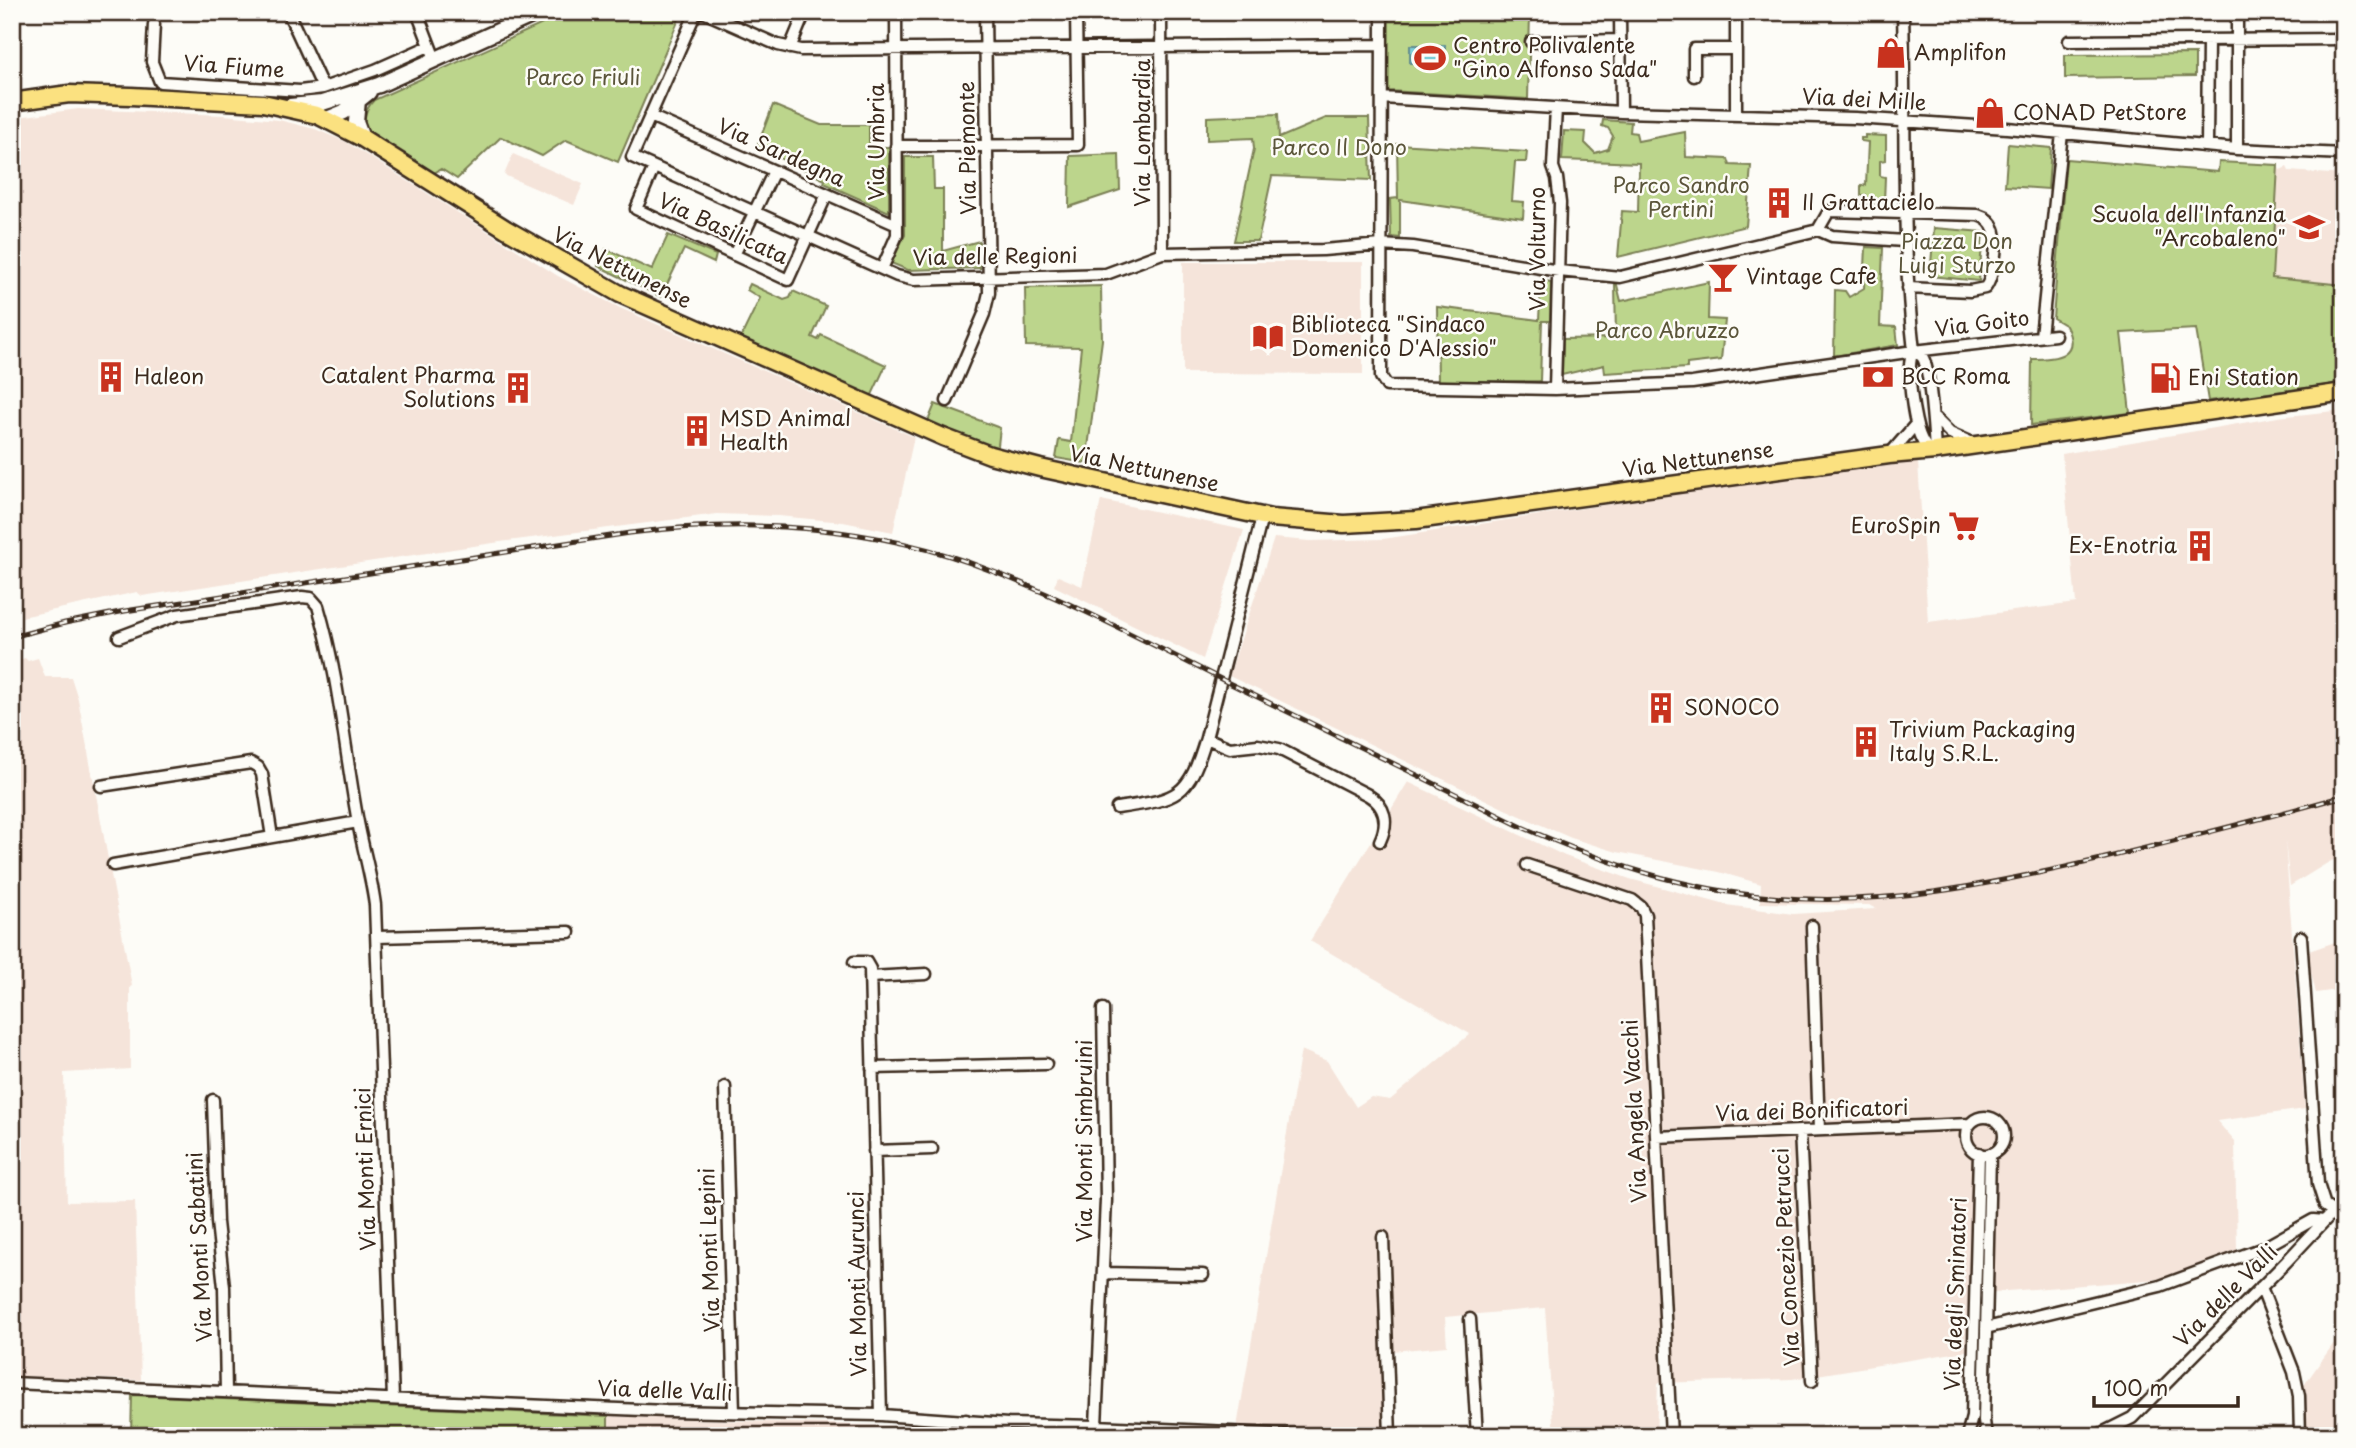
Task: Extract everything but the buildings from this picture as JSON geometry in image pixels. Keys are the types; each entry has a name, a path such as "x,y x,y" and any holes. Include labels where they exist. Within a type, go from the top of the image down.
{"main road":[{"name":"Via Nettunense","path":"12,102 43,96 77,94 216,99 284,106 327,119 362,138 506,229 620,294 943,437 990,455 1030,466 1262,517 1308,523 1416,520 1978,445 2344,391"}],"street":[{"name":"Via Fiume","path":"288,12 323,88"},
{"path":"417,12 432,52"},
{"path":"284,106 306,106 379,85 432,52 540,12"},
{"path":"650,116 696,12"},
{"path":"703,12 790,48 1382,45"},
{"path":"790,48 805,12"},
{"name":"Via Umbria","path":"882,269 897,235 896,12"},
{"name":"Via Piemonte","path":"947,401 989,297 985,12"},
{"path":"896,146 1079,145 1076,12"},
{"name":"Via Lombardia","path":"1161,12 1162,253"},
{"path":"1381,246 1382,12"},
{"path":"1620,12 1621,112"},
{"path":"1736,12 1736,114"},
{"path":"1903,12 1906,122 1904,241 1914,351 1924,360 1933,416 1933,451"},
{"path":"2236,12 2237,149"},
{"name":"Via Fiume","path":"154,24 152,62 160,82 300,90 323,88 351,92 432,52"},
{"path":"2069,41 2344,39"},
{"path":"1531,42 1620,40"},
{"path":"2207,146 2208,40"},
{"path":"1695,76 1695,49 1736,49"},
{"path":"327,119 344,112 351,92"},
{"path":"351,92 356,122 362,138"},
{"name":"Via dei Mille","path":"1382,99 1621,112 1906,122 2344,155"},
{"name":"Via Volturno","path":"1555,389 1560,203 1553,167 1556,108"},
{"name":"Via delle Regioni","path":"650,116 632,157 900,277 914,280 1106,274 1162,253 1323,250 1381,246 1413,247 1559,271 1620,277 1818,230"},
{"name":"Via Sardegna","path":"650,116 897,225"},
{"path":"2041,336 2062,133"},
{"name":"Via Basilicata","path":"654,167 636,209 788,281 827,194"},
{"path":"734,256 774,171"},
{"path":"1904,241 1832,236 1818,230 1829,211 1981,216 1992,224 1996,234 1991,278 1985,288 1970,291 1908,288"},
{"name":"Via Goito","path":"1381,246 1381,377 1382,382 1389,387 1555,389 1692,383 1914,351 2055,335"},
{"path":"1914,351 1910,355 1909,367 1916,424 1920,437 1933,451"},
{"path":"1933,416 1950,433 1978,445"},
{"path":"1889,455 1916,424"},
{"path":"1117,808 1164,800 1179,793 1196,771 1262,517"},
{"name":"Via Monti Ernici","path":"119,637 154,622 184,614 302,597 313,600 319,610 338,698 358,822 372,880 377,937 393,1399"},
{"path":"1206,738 1230,748 1258,745 1279,750 1368,795 1378,803 1384,814 1385,825 1380,841"},
{"path":"101,786 251,763 258,767 262,774 272,837"},
{"path":"113,865 358,822"},
{"name":"Via Angela Vacchi","path":"1527,865 1632,900 1643,911 1646,919 1671,1436"},
{"path":"1812,926 1819,1130"},
{"path":"377,937 569,932"},
{"path":"2301,937 2318,1184 2325,1206 2344,1220"},
{"path":"854,962 866,962 870,977 926,974"},
{"name":"Via Monti Aurunci","path":"870,977 881,1415"},
{"name":"Via Monti Simbruini","path":"1096,1426 1106,1186 1102,1009"},
{"path":"872,1068 1046,1064"},
{"name":"Via Monti Lepini","path":"725,1087 734,1412"},
{"name":"Via Monti Sabatini","path":"213,1100 217,1222 224,1287 226,1392"},
{"name":"Via degli Sminatori","path":"1988,1117 1999,1123 2004,1135 1996,1152 1984,1154 1974,1150 1967,1141 1968,1129 1975,1120 1988,1117"},
{"name":"Via dei Bonificatori","path":"1656,1137 1970,1124"},
{"name":"Via Concezio Petrucci","path":"1800,1131 1812,1381"},
{"path":"874,1151 932,1149"},
{"name":"Via degli Sminatori","path":"1984,1154 1986,1436"},
{"name":"Via degli Sminatori","path":"1966,1436 1972,1417 1984,1154"},
{"name":"Via delle Valli","path":"2095,1436 2132,1418 2286,1262 2344,1199"},
{"path":"1986,1328 2160,1286 2272,1244 2313,1220 2324,1221"},
{"path":"1383,1237 1390,1436"},
{"path":"2272,1244 2282,1252 2286,1262"},
{"name":"Via Monti Simbruini","path":"1104,1273 1203,1275"},
{"path":"2261,1287 2294,1372 2300,1436"},
{"path":"1470,1319 1477,1436"},
{"name":"Via delle Valli","path":"12,1383 666,1411 881,1415 1009,1424 1316,1436"},
{"path":"2118,1436 2132,1418"},
{"path":"966,1420 966,1436"}],"shaded area":[{"path":"78,109 279,120 315,129 346,142 558,276 620,308 914,437 893,532 843,522 717,514 500,542 142,596 137,592 22,617 19,508 12,470 12,143 23,143 23,130 19,129 18,117"},
{"path":"513,154 583,184 574,205 504,175"},
{"name":"Scuola dell'Infanzia \"Arcobaleno\"","path":"2278,165 2280,170 2287,167 2289,171 2344,175 2344,285 2272,278"},
{"path":"1183,262 1363,262 1363,374 1183,373"},
{"path":"2344,410 2344,856 2290,886 2285,840 2305,1109 2217,1121 2235,1142 2237,1250 2159,1279 1969,1294 1966,1351 1792,1379 1658,1383 1656,1436 1554,1436 1545,1308 1445,1317 1447,1346 1393,1351 1393,1433 1237,1427 1301,1050 1327,1061 1356,1107 1371,1097 1390,1100 1470,1034 1310,941 1408,782 1565,856 1630,879 1726,905 1793,914 1876,909 1869,905 1760,903 1761,884 1719,872 1617,852 1571,838 1229,676 1274,538 1310,541 1383,539 1734,485 1918,462 1928,622 2076,603 2062,454 2278,417"},
{"path":"1101,500 1244,530 1203,659 1054,586 1058,576 1082,586"},
{"path":"25,658 28,661 38,658 45,677 71,677 78,699 132,986 130,1069 64,1073 67,1202 135,1201 141,1380 12,1376 12,662"},
{"path":"2344,939 2344,989 2316,993 2306,952"},
{"path":"2344,1329 2344,1436 2307,1436 2304,1385"},
{"path":"608,1416 1154,1436 608,1436"}],"green space":[{"name":"Parco Friuli","path":"569,12 682,12 618,162 566,140 542,156 501,137 457,179 441,169 432,174 367,132 365,115 374,100"},
{"path":"1388,12 1530,12 1528,99 1388,91"},
{"path":"2195,54 2195,76 2065,78 2065,55"},
{"path":"773,105 821,125 869,125 869,142 873,147 889,147 889,212 824,183 825,180 757,147"},
{"name":"Parco Il Dono","path":"1278,114 1279,138 1326,118 1369,118 1371,180 1272,176 1258,241 1234,241 1254,149 1253,138 1207,140 1207,117"},
{"name":"Parco Sandro Pertini","path":"1603,120 1631,122 1630,132 1636,133 1638,141 1685,132 1686,157 1728,159 1730,165 1751,166 1746,226 1618,257 1622,211 1638,212 1639,163 1562,160 1564,131 1586,132 1585,143 1595,153 1608,149 1613,136 1608,128 1602,126"},
{"path":"1865,135 1886,136 1886,160 1880,161 1880,176 1885,177 1884,202 1866,202 1866,195 1861,195 1861,186 1866,185 1868,142 1861,141"},
{"path":"1397,144 1527,152 1526,162 1515,162 1512,201 1524,202 1523,218 1400,200 1400,238 1391,237 1390,199 1398,198"},
{"path":"2008,144 2051,148 2048,189 2005,186"},
{"path":"1119,154 1120,190 1069,207 1070,156"},
{"path":"905,157 933,157 934,189 943,189 943,251 979,241 980,268 908,270 891,263 905,235"},
{"path":"2066,159 2218,172 2219,162 2278,165 2272,278 2344,285 2344,383 2208,401 2196,329 2121,333 2130,413 2031,425 2032,359 2057,357 2068,350 2071,344 2066,326 2053,318"},
{"name":"Piazza Don Luigi Sturzo","path":"1934,228 1983,232 1979,281 1930,276"},
{"path":"668,235 716,255 714,263 684,249 661,297 598,266 606,249 652,270"},
{"path":"1866,247 1883,248 1880,326 1896,327 1898,345 1834,356 1835,290 1845,291 1849,297 1864,288"},
{"path":"1541,280 1551,282 1550,321 1542,321 1540,381 1438,382 1437,307 1539,320"},
{"name":"Parco Abruzzo","path":"1709,282 1708,319 1725,320 1721,360 1687,364 1687,368 1605,373 1604,365 1562,375 1563,339 1616,338 1615,285 1621,301"},
{"path":"750,284 784,300 790,298 793,291 826,306 812,337 818,340 821,335 886,365 871,397 779,359 741,337 760,298 747,290"},
{"path":"1101,286 1102,340 1086,463 1056,458 1059,440 1071,442 1081,347 1026,346 1025,288"},
{"path":"935,404 1000,428 997,454 926,426"},
{"path":"132,1395 608,1416 608,1436 131,1436"}],"water":[{"path":"1410,45 1445,45 1445,63 1410,63"}],"railway":[{"path":"12,637 125,611 630,533 720,526 812,529 902,543 989,570 1112,624 1522,827 1613,863 1707,888 1771,897 1813,899 1854,899 1936,892 2097,860 2344,796"}],"place":[{"name":"Amplifon","path":"1891,53"},
{"name":"Centro Polivalente \"Gino Alfonso Sada\"","path":"1430,58"},
{"name":"CONAD PetStore","path":"1990,113"},
{"name":"Il Grattacielo","path":"1779,203"},
{"name":"Scuola dell'Infanzia \"Arcobaleno\"","path":"2309,227"},
{"name":"Vintage Cafe","path":"1723,277"},
{"name":"Biblioteca \"Sindaco Domenico D'Alessio\"","path":"1268,337"},
{"name":"Haleon","path":"111,377"},
{"name":"BCC Roma","path":"1878,377"},
{"name":"Eni Station","path":"2165,378"},
{"name":"Catalent Pharma Solutions","path":"518,388"},
{"name":"MSD Animal Health","path":"697,431"},
{"name":"EuroSpin","path":"1964,526"},
{"name":"Ex-Enotria","path":"2200,546"},
{"name":"SONOCO","path":"1661,708"},
{"name":"Trivium Packaging Italy S.R.L.","path":"1866,742"}]}
